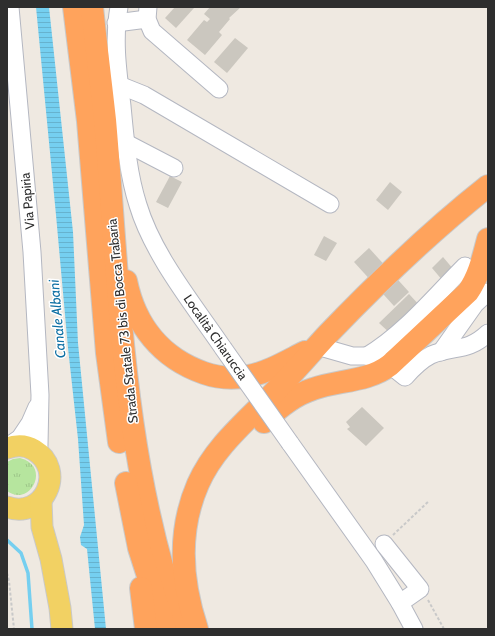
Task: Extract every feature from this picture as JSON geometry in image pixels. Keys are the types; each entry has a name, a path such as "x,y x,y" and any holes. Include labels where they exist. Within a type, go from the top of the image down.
{"highway":[{"name":"Strada Statale 73 bis di Bocca Trabaria","path":"74,7 88,121 108,368 123,464 139,548 165,629"},
{"name":"Strada Statale 73 bis di Bocca Trabaria","path":"92,7 104,120 125,372 132,423 142,483 153,534 182,629"},
{"path":"104,120 117,189 128,289 136,312 145,328 158,345 173,358 194,369 216,376 236,378 264,372 317,346"},
{"path":"197,629 186,589 183,550 188,514 198,484 210,462 227,439 273,394 349,313 430,236 488,186"},
{"path":"205,629 196,580 198,532 203,512 210,496 220,475 234,453 275,411 292,399 317,387 370,376 382,371 390,365 468,292 480,268 488,239"},
{"path":"139,548 146,629"}],"main road":[{"path":"7,448 19,446 37,452 46,462 50,475 48,488 41,500 30,507 13,508"},
{"path":"41,500 42,526 51,559 60,608 62,629"},
{"path":"13,508 38,534 51,559"}],"street":[{"name":"Via Papiria","path":"10,7 10,36 32,252 40,395 39,445 37,452"},
{"path":"117,15 148,13 152,31 219,89"},
{"name":"Località Chiaruccia","path":"117,15 115,53 126,143 136,200 151,238 167,265 223,348 374,561 414,629"},
{"path":"119,85 144,95 330,204"},
{"path":"126,143 174,168"},
{"path":"367,356 383,347 415,318 464,266"},
{"path":"441,352 475,304 488,292"},
{"path":"317,346 352,356 367,356 376,358 390,365 406,377 424,359 441,352 466,347 488,333"},
{"name":"Via Papiria","path":"7,448 20,438 30,423 40,395"},
{"path":"384,544 420,589 400,603"}],"path":[{"path":"384,544 429,501"},
{"path":"7,573 14,629"},
{"path":"420,589 431,604 444,629"}],"green space":[{"path":"20,458 30,462 35,469 36,476 34,484 30,490 23,494 15,495 7,491 7,462"}],"water":[{"path":"36,7 49,7 73,232 78,343 106,629 95,629 87,549 81,545 80,537 84,525 78,439"}],"building":[{"path":"175,7 194,8 176,28 165,18"},
{"path":"210,7 241,7 229,18 230,19 219,32 222,35 205,55 187,40 204,20 207,22 210,19 204,14"},
{"path":"235,38 248,48 227,73 214,62"},
{"path":"170,176 182,182 168,208 156,202"},
{"path":"390,182 402,192 388,210 376,200"},
{"path":"324,236 337,243 326,261 314,255"},
{"path":"369,248 409,292 394,306 354,262"},
{"path":"443,257 454,270 443,281 432,268"},
{"path":"409,294 422,308 392,335 379,323"},
{"path":"362,407 384,428 366,446 347,429 350,427 346,422"}],"waterway":[{"path":"7,540 21,553 28,573 32,629"}],"water label":[{"name":"Canale Albani","path":"57,319"}]}
